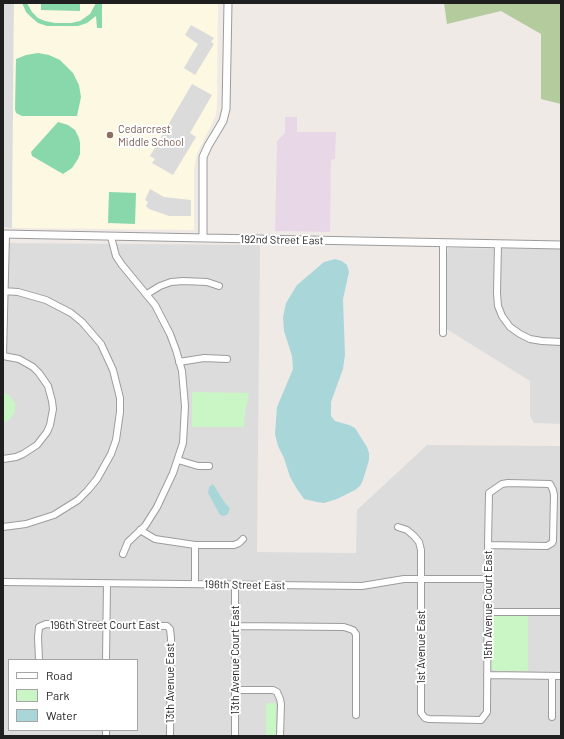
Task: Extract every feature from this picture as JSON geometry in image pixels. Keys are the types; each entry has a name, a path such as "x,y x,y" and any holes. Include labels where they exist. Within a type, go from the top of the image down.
{"street":[{"path":"202,238 204,157 208,146 222,121 226,109 228,3"},
{"path":"3,459 16,457 37,445 47,432 53,409 48,386 39,372 19,359 3,356 4,234"},
{"name":"192nd Street East","path":"4,234 561,245"},
{"path":"111,237 116,256 147,294 163,319 176,350 184,389 185,406 183,443 165,492 157,508 145,526 128,542 123,554"},
{"path":"443,243 443,333"},
{"path":"498,244 497,293 498,306 502,316 510,327 530,339 561,342"},
{"path":"147,294 171,282 183,280 207,282 219,286"},
{"path":"3,527 26,524 54,515 66,508 88,490 97,479 111,454 119,426 120,412 120,398 113,370 101,344 87,328 71,313 46,300 18,292 4,291"},
{"path":"179,362 204,358 227,359"},
{"path":"178,460 198,466 209,466"},
{"name":"15th Avenue Court East","path":"484,717 487,712 488,500 490,492 502,484 508,483 546,483 551,486 554,495 552,543 547,546 488,545"},
{"name":"1st Avenue East","path":"398,527 411,533 419,542 421,550 422,715 429,720 481,720 484,717"},
{"path":"140,530 154,539 176,544 234,545 239,543 243,538"},
{"path":"195,545 195,584"},
{"name":"196th Street East","path":"3,582 362,586 404,579 487,580"},
{"path":"106,659 107,584"},
{"name":"13th Avenue Court East","path":"235,584 235,736"},
{"path":"488,612 561,612"},
{"name":"196th Street Court East","path":"39,659 39,627 46,624 164,625 170,629"},
{"path":"235,626 344,627 353,630 356,634 356,715"},
{"name":"13th Avenue East","path":"170,629 170,736"},
{"path":"487,674 561,676"},
{"path":"552,676 552,717"},
{"path":"235,690 273,690 277,692 280,699 280,736"}],"shaded area":[{"path":"3,3 14,3 12,228 3,227"},
{"name":"Cedarcrest Middle School","path":"14,3 218,3 217,106 216,115 197,154 194,169 194,230 12,228"},
{"path":"191,25 214,38 211,42 214,44 195,75 184,68 198,44 185,35"},
{"path":"192,84 212,95 190,133 196,137 173,175 152,163 155,159 150,156"},
{"path":"285,117 297,117 297,132 336,132 335,159 331,160 330,232 275,231 277,141 285,133"},
{"path":"150,189 164,197 191,200 191,216 169,216 149,209 146,206 148,202 145,200"},
{"path":"3,243 260,245 257,552 356,553 357,510 427,445 561,446 561,736 3,736"},
{"path":"448,248 561,249 561,424 534,423 530,416 530,381 445,328"}],"green space":[{"path":"22,3 27,3 32,12 38,18 45,21 55,23 71,23 80,21 90,14 96,3 102,3 102,28 97,28 96,16 87,23 78,26 47,26 38,23 31,17 26,12"},
{"path":"41,3 80,3 80,11 41,10"},
{"path":"444,3 561,3 561,104 541,99 541,34 501,11 447,24"},
{"path":"38,53 49,55 60,60 73,73 79,85 81,97 77,116 22,116 16,113 16,59 26,55"},
{"path":"58,122 68,125 75,130 80,143 80,154 78,159 72,168 63,174 32,156 31,152"},
{"path":"109,192 136,193 135,224 108,223"},
{"path":"3,392 10,396 15,403 15,412 9,420 3,422"},
{"path":"192,392 249,393 244,427 192,427"},
{"path":"528,615 528,671 496,671 491,669 489,664 490,620 491,616"},
{"path":"266,703 276,703 276,736 266,736"}],"water":[{"path":"335,259 342,261 347,265 349,272 343,299 345,355 343,369 331,402 331,416 335,421 355,428 367,447 369,460 360,486 337,499 324,503 304,499 290,477 275,434 277,407 293,369 292,356 284,331 283,317 286,303 297,285 324,262"},
{"path":"213,484 230,508 228,514 224,516 220,515 208,493 209,487"}],"place":[{"name":"Cedarcrest Middle School","path":"110,135"}]}
